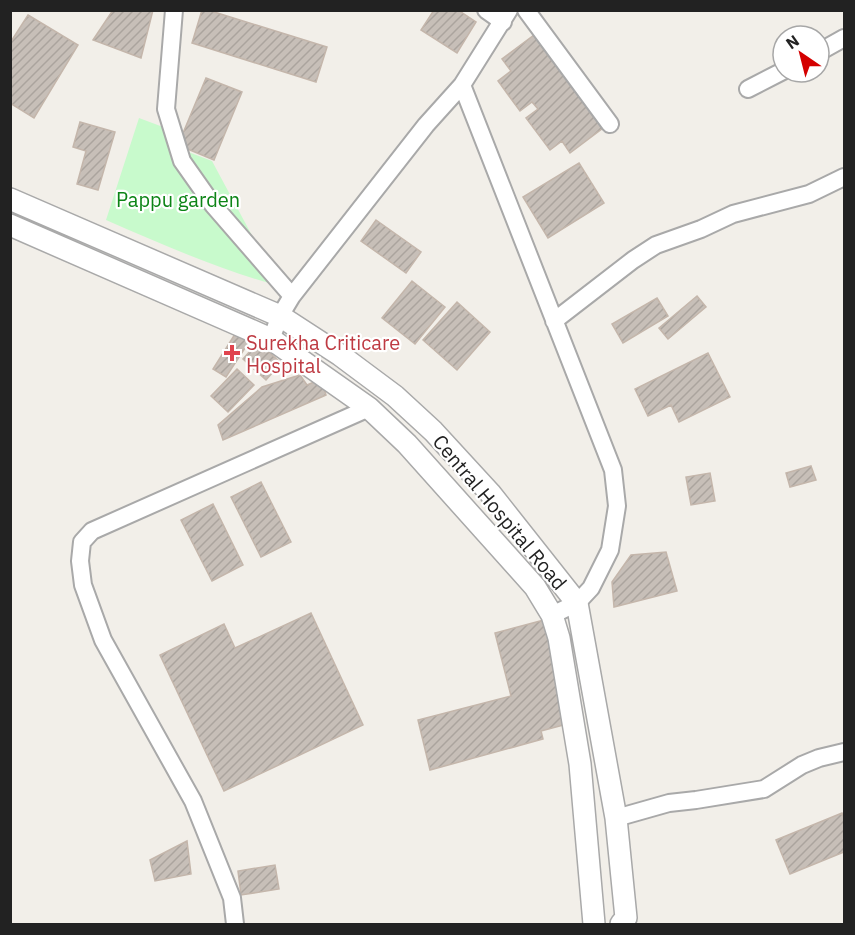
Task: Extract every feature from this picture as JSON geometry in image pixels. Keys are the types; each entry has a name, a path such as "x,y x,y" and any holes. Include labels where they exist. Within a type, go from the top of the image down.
{"street":[{"path":"174,10 166,109 182,161 213,205 292,296"},
{"path":"271,339 280,316 292,296 426,125 462,85 506,16 486,10"},
{"path":"526,10 610,124"},
{"path":"748,89 771,77"},
{"path":"462,85 613,470 617,506 610,550 591,588 577,603 552,615"},
{"path":"554,321 656,244 733,214 809,194 844,177"},
{"name":"Central Hospital Road","path":"10,199 280,316 340,355 386,389 433,431 490,493 577,603 616,818 626,918 621,924"},
{"name":"Central Hospital Road","path":"10,225 271,339 369,408 407,444 535,587 552,615 559,638 580,764 594,924"},
{"path":"235,924 232,898 193,801 103,640 83,585 80,561 82,542 92,531 369,408"},
{"path":"616,818 669,803 764,789 802,765 844,752"}],"green space":[{"name":"Pappu garden","path":"139,118 179,133 175,147 212,161 256,243 269,283 207,262 106,220"}],"building":[{"path":"113,10 153,10 141,58 93,40"},
{"path":"202,10 327,47 316,82 192,43"},
{"path":"434,10 458,10 476,22 457,53 421,30"},
{"path":"28,15 78,45 34,118 10,103 10,43"},
{"path":"534,35 603,128 570,153 562,141 550,150 526,118 538,109 532,102 520,111 498,81 511,71 502,59"},
{"path":"206,78 242,92 214,160 178,145"},
{"path":"80,122 115,132 98,190 77,184 86,151 73,147"},
{"path":"579,163 604,203 548,238 523,197"},
{"path":"376,220 421,252 406,273 361,241"},
{"path":"412,281 445,307 415,344 382,318"},
{"path":"697,296 706,307 668,339 659,328"},
{"path":"657,298 668,316 623,343 612,324"},
{"path":"457,302 490,332 457,370 423,340"},
{"path":"235,334 249,342 226,377 213,369"},
{"path":"258,342 281,363 266,380 243,359"},
{"path":"708,353 730,397 679,422 671,405 648,416 635,389"},
{"path":"237,369 254,385 228,412 211,396"},
{"path":"300,375 307,385 321,379 326,395 223,440 218,425 262,387"},
{"path":"811,466 816,480 790,487 786,473"},
{"path":"710,473 715,501 691,505 686,477"},
{"path":"261,482 291,542 261,557 231,497"},
{"path":"213,504 243,565 212,581 181,520"},
{"path":"666,552 677,591 614,607 612,582 631,555"},
{"path":"311,613 363,725 224,791 160,655 224,624 235,648"},
{"path":"544,620 571,723 541,731 543,739 430,770 418,720 511,696 495,633"},
{"path":"842,813 844,852 790,874 776,840"},
{"path":"187,841 191,874 155,881 150,860"},
{"path":"275,865 279,889 241,895 238,871"}],"place":[{"name":"Surekha Criticare Hospital","path":"232,353"}]}
